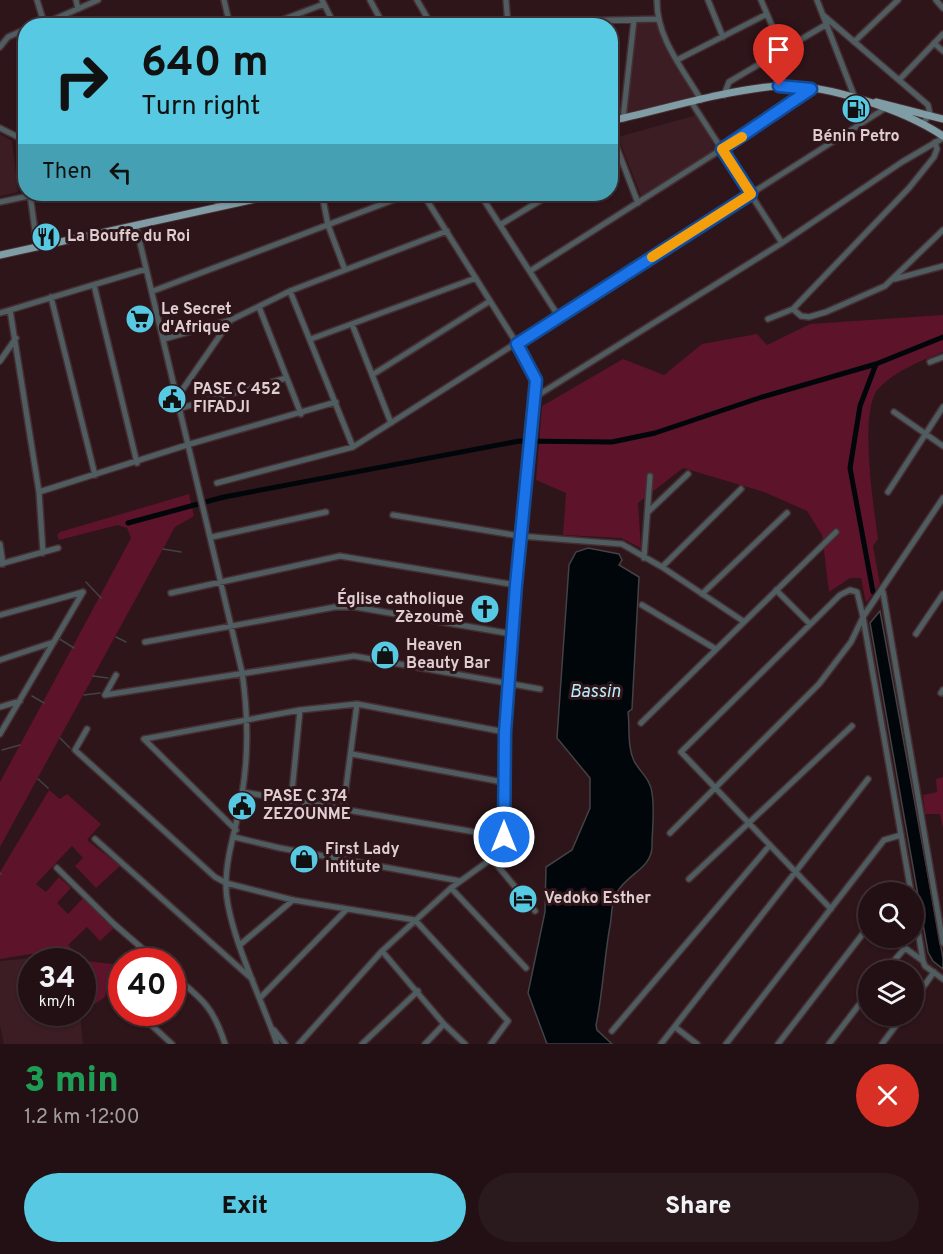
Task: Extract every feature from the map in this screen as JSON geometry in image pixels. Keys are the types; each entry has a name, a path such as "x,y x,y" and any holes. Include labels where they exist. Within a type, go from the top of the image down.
{"main road":[{"path":"618,119 701,100 779,86 811,89 930,114 943,119"},
{"path":"868,102 923,123 943,137"},
{"path":"0,255 246,201"}],"street":[{"path":"38,0 42,18"},
{"path":"76,0 78,9"},
{"path":"58,18 98,0"},
{"path":"224,0 228,18"},
{"path":"370,0 380,18"},
{"path":"417,0 427,18"},
{"path":"507,0 508,18"},
{"path":"657,0 658,19 677,60 701,100"},
{"path":"708,0 723,37"},
{"path":"761,0 782,50"},
{"path":"818,0 855,98"},
{"path":"855,42 898,0"},
{"path":"936,0 943,8"},
{"path":"285,18 323,2 331,18"},
{"path":"677,60 767,14"},
{"path":"823,15 928,105 930,114 923,123"},
{"path":"618,21 658,19"},
{"path":"623,118 634,20"},
{"path":"724,96 729,82 827,24"},
{"path":"0,47 8,37 18,33"},
{"path":"900,79 943,34"},
{"path":"934,43 943,51"},
{"path":"530,271 722,149 811,89"},
{"path":"693,103 782,243"},
{"path":"217,483 353,447 884,109"},
{"path":"0,128 18,138"},
{"path":"535,397 782,243 943,137"},
{"path":"768,319 793,309 909,188 934,157 937,149 935,142"},
{"path":"618,152 638,203"},
{"path":"0,202 18,197"},
{"path":"31,201 37,246"},
{"path":"217,201 219,207"},
{"path":"323,201 328,225 345,270"},
{"path":"153,291 391,201"},
{"path":"428,201 536,376 508,684 504,782 505,835 498,854"},
{"path":"485,201 559,317"},
{"path":"500,225 539,201"},
{"path":"136,226 233,624 242,672 249,720 243,792 226,883 228,904 277,1044"},
{"path":"894,280 943,230"},
{"path":"164,339 231,320 290,291 447,231"},
{"path":"793,309 801,316 809,317 826,312 894,280 943,266"},
{"path":"0,313 146,269"},
{"path":"311,339 476,278"},
{"path":"94,285 137,463"},
{"path":"290,291 353,447"},
{"path":"51,297 95,475"},
{"path":"372,375 490,301"},
{"path":"259,307 301,414"},
{"path":"10,310 39,492 43,553"},
{"path":"178,396 231,320"},
{"path":"352,324 391,423"},
{"path":"0,361 16,338"},
{"path":"930,362 943,357"},
{"path":"181,408 286,378"},
{"path":"39,492 137,463 190,444 301,414 336,402"},
{"path":"888,492 943,407"},
{"path":"894,412 943,446"},
{"path":"648,512 688,474"},
{"path":"644,558 650,476"},
{"path":"662,567 741,489"},
{"path":"670,833 819,684 851,642 863,617 883,591 943,498"},
{"path":"212,537 326,512"},
{"path":"702,594 787,513"},
{"path":"393,515 520,536 622,544 662,567 743,621"},
{"path":"641,723 714,648 836,532"},
{"path":"0,544 1,564 58,549"},
{"path":"171,593 340,556 516,585"},
{"path":"776,590 810,624"},
{"path":"831,909 681,752 840,595 850,590 857,592 863,617 909,882"},
{"path":"883,591 943,943"},
{"path":"0,615 83,592 0,734"},
{"path":"916,634 943,594"},
{"path":"642,606 714,648"},
{"path":"145,642 335,607 355,607 512,634"},
{"path":"0,660 54,642"},
{"path":"116,675 105,694 354,656 540,689"},
{"path":"0,707 20,701"},
{"path":"236,830 144,739 300,710 357,704 505,732"},
{"path":"343,810 357,704"},
{"path":"291,802 300,710"},
{"path":"689,879 852,726"},
{"path":"87,729 75,750 215,877 226,883 294,900 415,920 508,1020 492,1044"},
{"path":"352,754 504,782"},
{"path":"661,1044 868,779"},
{"path":"243,792 291,802 505,835 515,841 525,841 498,854 460,881 415,920 342,992 301,1043"},
{"path":"726,1044 884,840 901,835"},
{"path":"234,837 280,848 460,881"},
{"path":"95,838 253,980"},
{"path":"612,1031 770,845"},
{"path":"492,859 535,911"},
{"path":"57,868 142,948"},
{"path":"451,888 526,968"},
{"path":"241,945 294,900"},
{"path":"260,998 346,910"},
{"path":"778,1044 858,940"},
{"path":"895,960 905,948 922,960"},
{"path":"382,951 444,1024 465,1044"},
{"path":"924,962 943,979"},
{"path":"924,986 934,972"},
{"path":"186,986 215,1014 225,1044"},
{"path":"362,1044 418,991"},
{"path":"829,1044 858,1006"},
{"path":"425,1044 444,1024"},
{"path":"152,1026 172,1044"},
{"path":"271,1026 285,1044"},
{"path":"882,1044 896,1026"},
{"path":"675,1027 697,1044"}],"shaded area":[{"path":"637,22 658,22 697,97 626,114"},
{"path":"844,100 878,110 858,123"},
{"path":"697,115 717,151 642,198 618,137"},
{"path":"0,134 12,141 18,192 0,196"},
{"path":"943,315 943,352 893,376 879,388 873,400 868,437 878,539 873,546 880,584 866,603 861,578 850,578 829,592 822,535 807,511 764,492 683,468 638,503 641,548 621,538 563,535 566,493 536,480 542,406 623,359 664,375 702,344 757,334 767,345 810,324"},
{"path":"189,494 194,516 175,527 0,847 0,782 131,538 127,528 118,525 59,540 57,535 60,532"},
{"path":"943,777 943,828 940,814 925,814 923,795 937,792 936,779"},
{"path":"49,790 60,799 67,794 101,824 87,840 120,866 96,888 75,866 83,858 72,846 36,884 46,892 59,877 71,888 57,903 68,914 84,897 114,928 100,941 87,927 68,945 71,948 18,948 18,956 0,959 0,872"},
{"path":"18,959 18,1026 81,1026 83,1044 4,1044 0,1025 0,961"},
{"path":"96,962 108,963 108,985 105,997 96,1003"}],"water":[{"name":"Bassin","path":"588,548 619,554 622,560 619,565 639,577 632,709 628,712 629,737 634,761 651,788 652,846 648,860 620,887 613,901 596,1025 597,1030 612,1044 547,1044 528,993 545,912 546,867 572,850 590,808 590,778 557,738 569,565 576,552"},
{"path":"880,611 943,958 943,969 933,961 928,952 924,929 924,882 916,882 870,623"}],"waterway":[{"path":"128,523 224,497 519,441 612,442 655,433 762,397 876,364 943,337"},
{"path":"873,592 850,468 860,406 876,364"},
{"path":"163,549 181,552"},
{"path":"86,582 101,598"},
{"path":"116,637 126,642"},
{"path":"58,638 74,648"},
{"path":"93,676 108,678"},
{"path":"84,695 100,693"},
{"path":"32,696 44,703"},
{"path":"60,738 70,748"},
{"path":"2,750 20,745"},
{"path":"38,779 48,788"}],"slow traffic":[{"path":"652,257 751,194 722,149 742,137"}],"place":[{"name":"Bénin Petro","path":"856,109"},
{"name":"La Bouffe du Roi","path":"46,237"},
{"name":"Le Secret d'Afrique","path":"140,319"},
{"name":"PASE C 452 FIFADJI","path":"172,399"},
{"name":"Église catholique Zèzoumè","path":"485,609"},
{"name":"Heaven Beauty Bar","path":"385,655"},
{"name":"PASE C 374 ZEZOUNME","path":"242,806"},
{"name":"First Lady Intitute","path":"304,859"},
{"name":"Vedoko Esther","path":"523,899"}],"route":[{"path":"504,837 505,732 520,536 536,380 534,371 517,344 751,194 722,149 795,102 811,89 779,86"}]}
